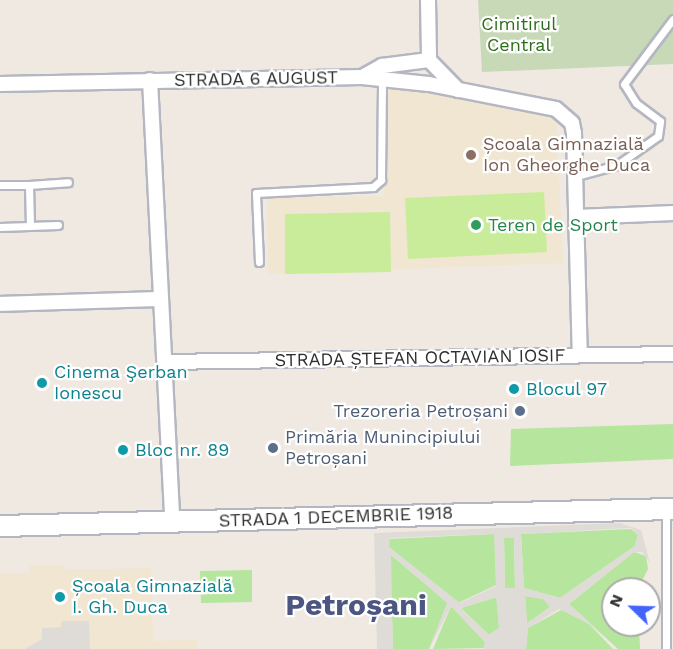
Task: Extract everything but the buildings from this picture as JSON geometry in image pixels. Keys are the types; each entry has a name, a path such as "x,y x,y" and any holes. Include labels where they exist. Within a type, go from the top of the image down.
{"main road":[{"name":"STRADA 1 DECEMBRIE 1918","path":"0,526 669,509"}],"street":[{"path":"428,0 429,60 458,90"},
{"name":"STRADA 6 AUGUST","path":"362,77 382,66 429,60"},
{"name":"STRADA 6 AUGUST","path":"150,80 362,77 429,84"},
{"path":"0,84 150,80 172,521"},
{"name":"STRADA ȘTEFAN OCTAVIAN IOSIF","path":"165,362 580,355 574,133 566,115 429,84"},
{"path":"577,217 673,213"},
{"path":"0,304 160,299"},
{"path":"580,355 673,354"}],"lane":[{"path":"576,176 617,165 658,136 660,121 636,103 624,84 673,19"},
{"path":"259,262 256,193 373,187 381,180 381,78"},
{"path":"0,185 68,182"},
{"path":"28,184 30,226"},
{"path":"0,227 58,225"},
{"path":"666,649 669,509"}],"shaded area":[{"name":"Școala Gimnazială Ion Gheorghe Duca","path":"386,84 556,115 563,263 268,274 267,198 384,196"},
{"path":"620,523 641,530 650,563 642,552 634,552 569,604 601,634 589,624 559,609 528,628 526,649 483,649 485,642 451,606 429,649 447,603 391,554 393,649 377,649 374,533","holes":["631,528 638,535 635,546 560,598 524,588 521,534","494,534 496,586 460,603 389,547 390,538","504,538 514,538 515,588 505,588","525,596 543,599 550,607 527,623","496,597 499,628 489,635 461,608"]},
{"path":"29,565 63,565 63,570 151,568 153,641 197,640 197,649 0,649 0,573 29,573"},
{"path":"62,621 89,621 90,649 25,649 42,639 42,628 61,627"}],"green space":[{"name":"Cimitirul Central","path":"478,0 673,0 673,64 482,72"},
{"name":"Teren de Sport","path":"544,192 547,252 408,259 405,198"},
{"path":"390,212 391,272 285,274 285,214"},
{"path":"673,424 673,459 510,466 511,429"},
{"path":"631,529 638,535 635,546 560,598 524,588 521,534"},
{"path":"495,534 496,585 458,603 389,547 389,539"},
{"path":"504,538 514,538 515,588 505,589"},
{"path":"634,552 646,556 648,569 644,577 603,577"},
{"path":"390,554 448,603 429,649 393,649"},
{"path":"252,570 252,602 201,603 200,571"},
{"path":"601,578 601,633 569,604"},
{"path":"525,596 544,599 550,607 527,624"},
{"path":"497,597 499,628 489,635 461,608"},
{"path":"451,606 485,642 485,648 433,649"},
{"path":"563,609 589,624 613,649 526,649 528,628"},
{"path":"605,637 640,637 640,649 618,649"}],"place":[{"name":"Școala Gimnazială Ion Gheorghe Duca","path":"471,155"},
{"name":"Teren de Sport","path":"476,225"},
{"name":"Cinema Şerban Ionescu","path":"42,383"},
{"name":"Blocul 97","path":"514,389"},
{"name":"Trezoreria Petroșani","path":"520,411"},
{"name":"Primăria Munincipiului Petroșani","path":"273,448"},
{"name":"Bloc nr. 89","path":"123,450"},
{"name":"Școala Gimnazială I. Gh. Duca","path":"60,597"}],"district":[{"name":"Petroșani","path":"356,605"}]}
